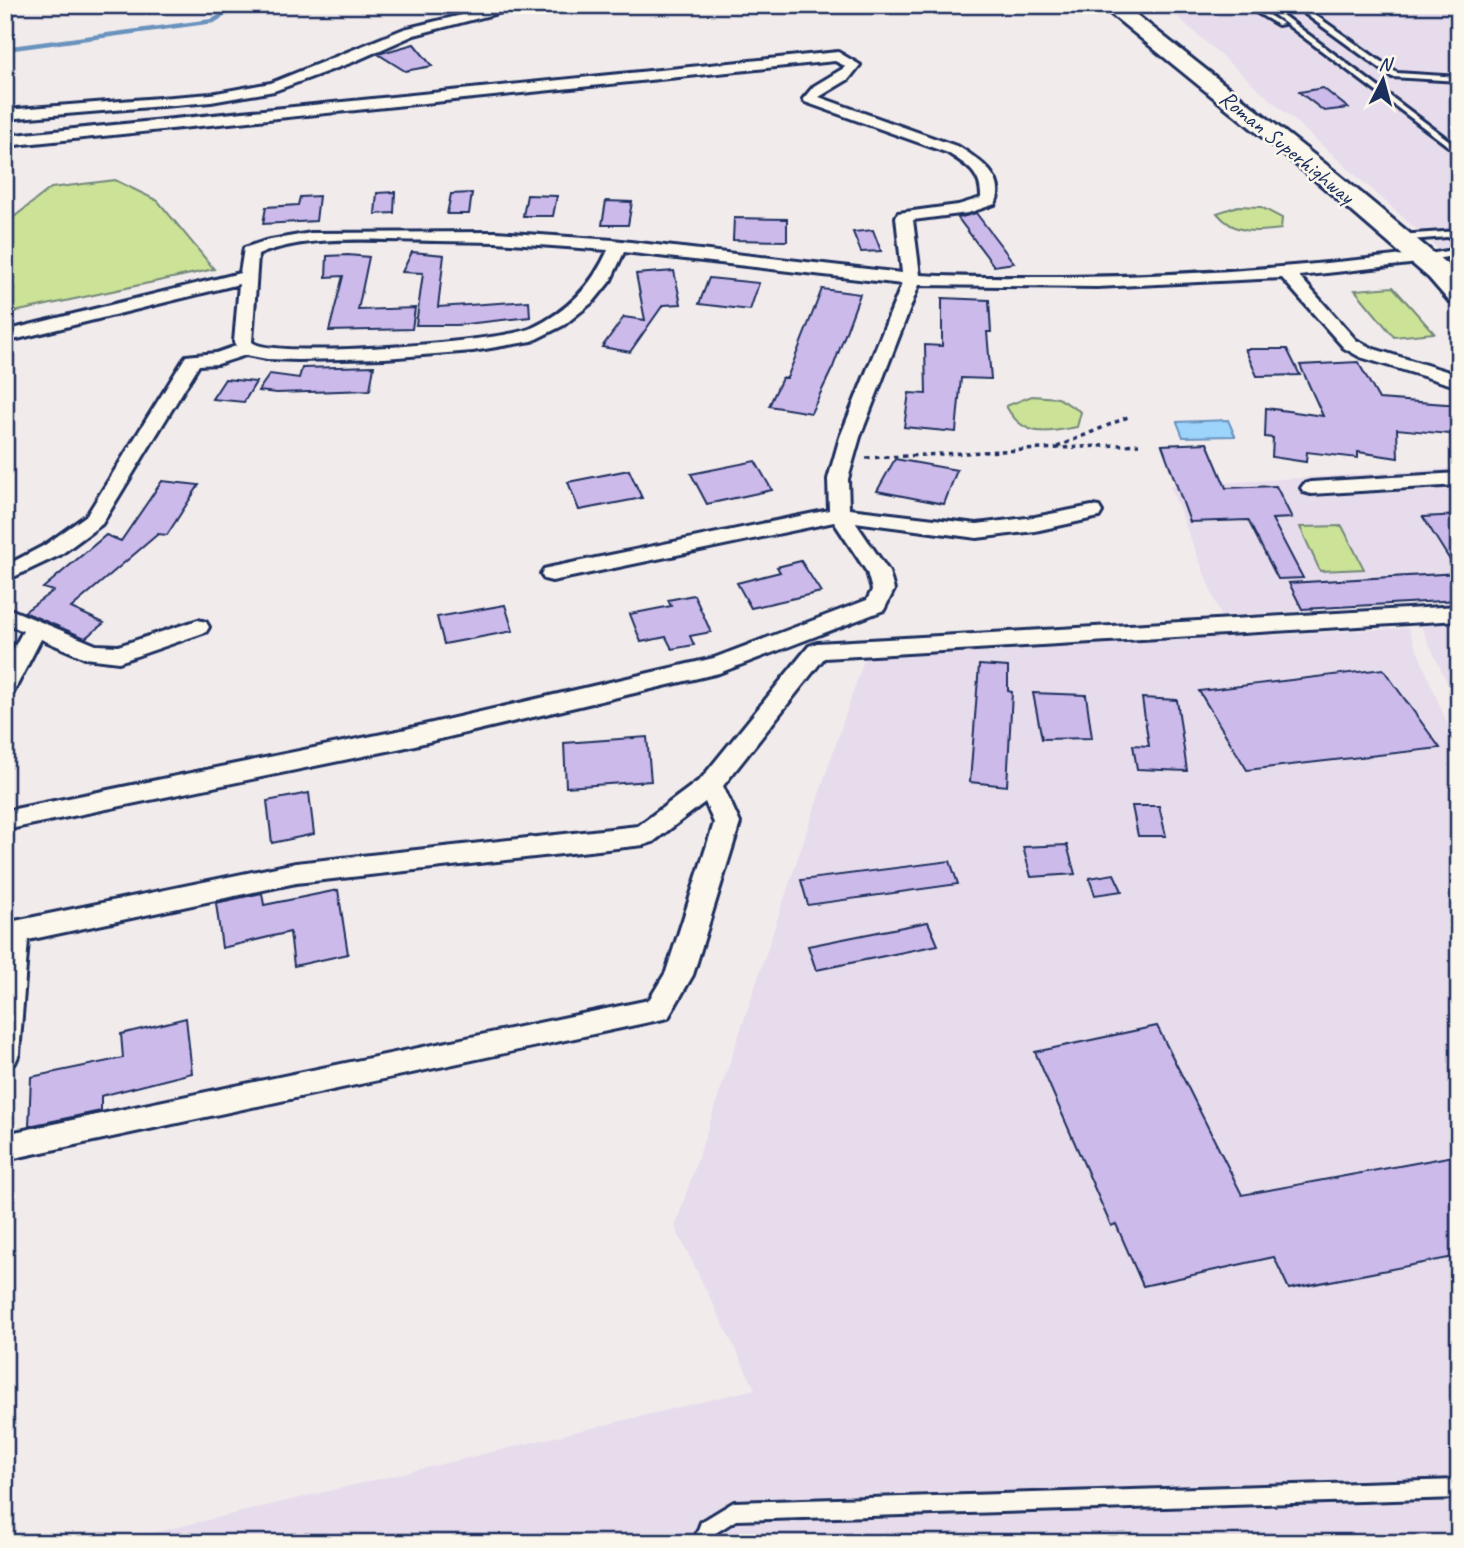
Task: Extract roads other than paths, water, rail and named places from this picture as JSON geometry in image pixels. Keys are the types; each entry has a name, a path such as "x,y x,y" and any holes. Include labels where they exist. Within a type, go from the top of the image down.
{"main road":[{"name":"Roman Superhighway","path":"1110,5 1329,179 1422,258 1459,295"}],"street":[{"path":"5,115 211,98 274,87 409,32 521,5"},
{"path":"5,141 838,56 853,65 850,71 818,90 810,99 941,145 967,158 985,174 989,201 962,210 904,218 912,280 870,383 838,480 839,514 878,572 883,590 876,605 719,665 402,739 5,821"},
{"path":"248,348 243,342 250,252 260,245 275,242 462,236 533,238 912,280 1105,282 1287,273 1422,258"},
{"path":"5,573 50,553 95,519 194,360 218,358 248,348 272,354 368,353 482,345 526,337 566,317 600,283 618,247"},
{"path":"1287,273 1350,344 1367,353 1459,381"},
{"path":"5,337 246,277"},
{"path":"1311,488 1459,479"},
{"path":"552,574 839,514 977,531 1035,524 1092,512"},
{"path":"817,651 1459,613"},
{"path":"5,614 93,653 119,654 198,628"},
{"path":"5,1054 10,933 296,873 644,835 710,785 817,651 844,633 839,620"},
{"path":"5,687 36,628"},
{"path":"5,1147 658,1010 679,975 727,823 710,785"}],"lane":[{"path":"1247,5 1260,15 1301,33"},
{"path":"1264,5 1459,152"},
{"path":"1296,5 1395,75 1459,79"},
{"path":"1398,238 1459,233"},
{"path":"1422,258 1459,252"},
{"path":"702,1543 707,1528 734,1511 1459,1489"}],"water":[{"path":"1228,420 1235,436 1183,437 1177,422"}],"waterway":[{"path":"202,5 253,9 267,5"},
{"path":"5,49 213,21 235,8"}]}
